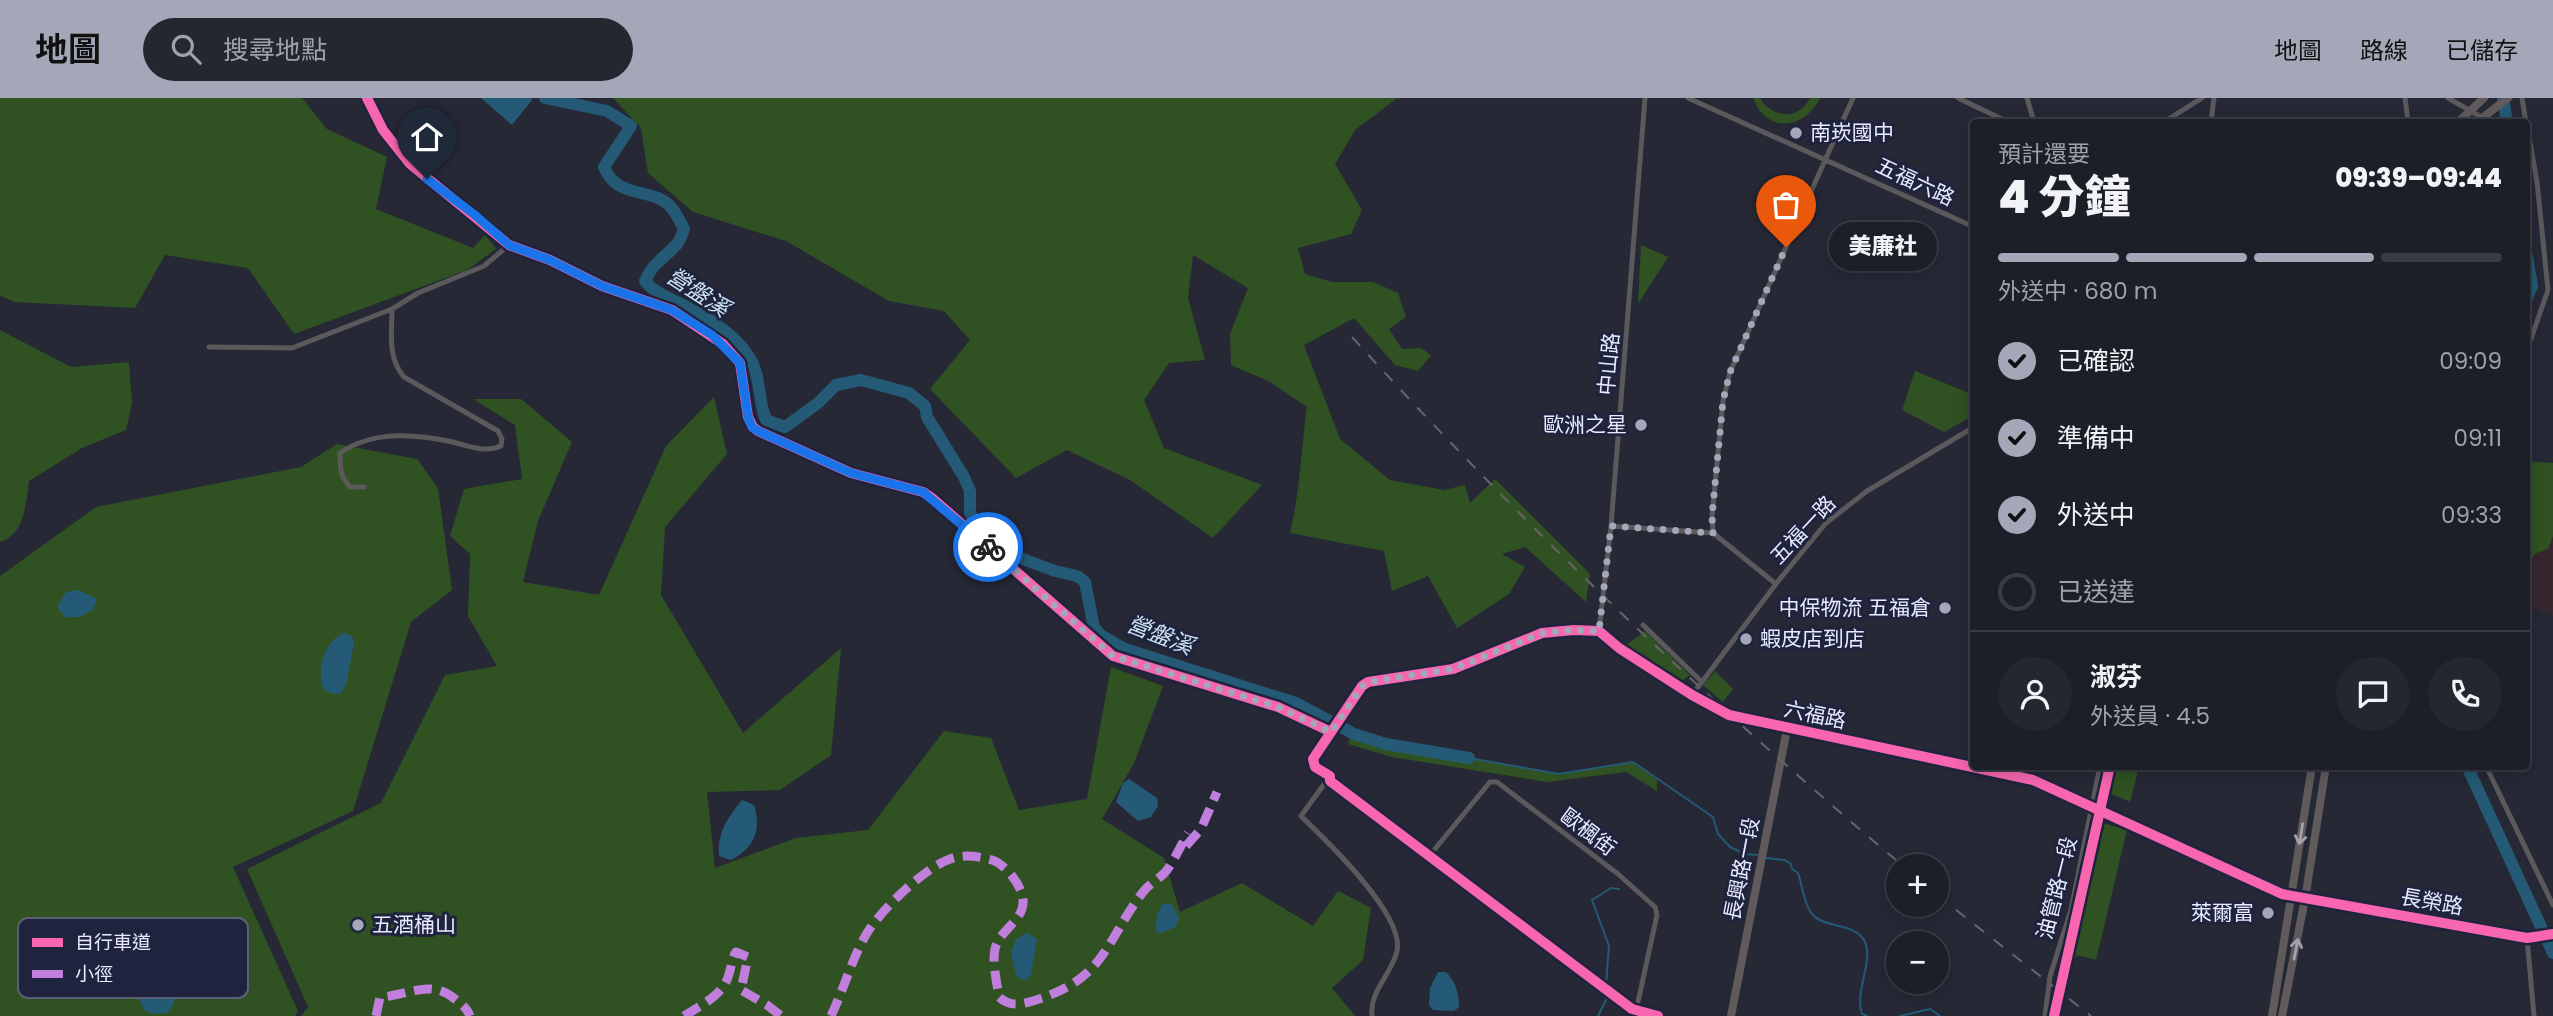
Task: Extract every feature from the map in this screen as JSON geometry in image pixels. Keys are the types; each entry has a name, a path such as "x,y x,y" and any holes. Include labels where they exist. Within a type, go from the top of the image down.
{"street":[{"path":"367,98 383,130 410,164 509,245 550,260 602,286 672,310 700,326 723,344 740,363 752,427 851,473 923,492 1113,656 1278,707 1331,731"},
{"name":"中山路","path":"1599,631 1611,526 1645,98"},
{"name":"五福六路","path":"1688,98 1970,225"},
{"path":"1713,533 1712,516 1723,401 1730,372 1828,159 1853,98"},
{"path":"1958,98 2002,119"},
{"path":"2027,98 2033,119"},
{"path":"2169,119 2202,98"},
{"path":"2211,119 2214,98"},
{"path":"2405,98 2408,119"},
{"path":"2448,98 2471,110 2479,119"},
{"path":"2461,119 2484,98"},
{"path":"2481,119 2508,98"},
{"path":"2522,98 2526,119"},
{"path":"2530,140 2538,182 2548,290 2530,341"},
{"path":"209,347 292,348 392,309 430,288 484,266 509,245"},
{"path":"364,487 350,487 343,480 340,469 340,453 356,442 379,437 407,436 449,441 490,451 501,446 502,439 498,431 404,377 394,366 391,351 392,309"},
{"name":"五福一路","path":"1692,695 1818,531 1838,512 1879,483 1970,429"},
{"path":"1611,526 1713,533 1776,584"},
{"path":"1643,625 1702,682"},
{"path":"1330,776 1315,767 1314,759 1362,686 1368,682 1453,669 1542,633 1599,631"},
{"name":"六福路","path":"1599,631 1619,649 1729,715 1970,767"},
{"name":"長興路一段","path":"1731,1016 1787,729"},
{"name":"六福路","path":"1985,770 2033,780 2282,894 2305,899"},
{"name":"油管路一段","path":"2045,1016 2050,976 2071,910 2099,770"},
{"path":"2272,1016 2311,770"},
{"path":"2282,1016 2305,899 2325,770"},
{"path":"2488,770 2553,905"},
{"path":"1330,776 1301,816 1364,881 1397,933 1397,950 1373,998 1373,1016"},
{"path":"1330,776 1330,781 1636,1011 1658,1016"},
{"name":"歐楓街","path":"1430,855 1490,782 1497,782 1618,874 1655,907 1657,915 1636,1011"},
{"name":"長榮路","path":"2305,899 2530,937 2553,934"},
{"path":"2530,937 2534,1016"}],"shaded area":[{"path":"2553,536 2553,616 2530,606 2530,563 2534,554 2548,549"}],"green space":[{"path":"0,98 302,98 327,129 387,157 376,209 473,248 485,235 496,249 467,270 294,334 248,268 165,255 135,308 15,302 0,296"},
{"path":"613,98 1403,98 1396,99 1355,130 1335,164 1362,210 1351,234 1298,248 1305,274 1332,282 1373,282 1398,293 1406,317 1389,329 1402,349 1421,348 1431,355 1418,371 1395,365 1354,318 1304,345 1340,439 1390,480 1444,490 1465,485 1470,503 1495,479 1590,574 1586,602 1525,547 1502,554 1525,567 1509,594 1457,628 1428,576 1392,591 1384,551 1290,533 1307,407 1270,382 1231,365 1230,334 1248,288 1193,255 1188,298 1205,360 1169,363 1144,400 1164,448 1262,485 1213,538 1130,480 1067,450 1016,478 930,389 970,340 944,311 889,301 786,241 693,212 648,173 641,128"},
{"path":"1753,98 1760,98 1771,110 1785,114 1799,110 1810,98 1820,98 1805,117 1786,124 1767,118"},
{"path":"1641,245 1668,257 1638,304"},
{"path":"0,330 71,367 129,362 132,403 126,430 82,448 29,481 23,517 15,532 0,542"},
{"path":"1915,371 1970,393 1970,417 1944,432 1902,410"},
{"path":"714,397 727,454 665,527 661,595 743,733 841,648 831,755 780,790 707,792 715,868 796,838 868,830 944,731 991,738 1019,810 1087,799 1111,667 1163,686 1134,763 1102,819 1164,858 1180,912 1242,883 1313,926 1338,891 1371,908 1363,960 1332,988 1355,1016 301,1016 308,1007 247,869 381,803 445,675 497,666 468,616 470,554 450,536 464,489 522,479 515,425 473,399 521,399 572,442 538,521 523,582 599,595 666,446"},
{"path":"337,444 417,459 438,488 452,590 411,622 353,811 233,867 298,1011 295,1016 0,1016 0,576 96,507 301,467"},
{"path":"2530,461 2553,463 2553,536 2548,549 2534,554 2530,563"},
{"path":"1645,631 1690,675 1679,683 1625,646"},
{"path":"1715,671 1733,689 1723,702 1703,685"},
{"path":"1351,734 1386,744 1559,774 1633,762 1657,780 1657,791 1626,772 1547,782 1392,757 1348,744"},
{"path":"2105,770 2138,770 2130,802 2101,789"},
{"path":"2099,822 2127,830 2096,960 2077,955 2072,963 2061,961 2086,852 2093,849"}],"water":[{"path":"481,98 532,98 532,100 512,125"},
{"path":"79,590 97,599 93,610 79,617 65,617 57,607 66,592"},
{"path":"345,633 352,636 354,643 346,685 341,693 333,694 324,690 321,665 331,642"},
{"path":"1129,779 1157,798 1158,806 1151,817 1138,821 1116,802 1123,783"},
{"path":"742,800 754,805 756,830 745,850 731,860 719,856 720,840 728,819"},
{"path":"1164,903 1172,905 1179,918 1176,927 1157,934 1157,918"},
{"path":"1027,933 1037,939 1031,975 1024,981 1016,975 1011,953 1016,939"},
{"path":"1438,972 1446,972 1456,988 1459,1007 1454,1011 1433,1010 1429,1005 1430,988"},
{"path":"174,998 167,1013 153,1014 144,1010 139,999"}],"waterway":[{"name":"營盤溪","path":"545,98 607,111 631,126 604,167 617,184 669,205 684,229 677,244 655,265 645,281 660,294 726,331 741,346 755,369 766,420 785,427 818,403 836,385 861,380 909,393 925,406 927,417 964,477 970,491 970,512 976,525 1015,556 1077,576 1085,582 1094,628 1102,636 1125,649 1296,703 1354,734 1386,744 1469,758"},
{"path":"2503,98 2506,119"},
{"path":"2530,274 2530,291"},
{"name":"營盤溪","path":"1469,758 1559,774 1633,762 1713,817 1718,834 1730,847 1745,854 1758,855"},
{"path":"2469,770 2553,953"},
{"name":"營盤溪","path":"1766,858 1785,860 1791,864 1792,869 1798,873 1805,900 1812,914 1824,922 1853,930 1864,940 1867,957 1860,1005 1862,1014 1867,1016"},
{"path":"1606,984 1609,946 1592,900 1611,888 1619,889"},
{"path":"1598,1016 1608,996"},
{"name":"營盤溪","path":"1900,1016 1930,1009 1940,1016"}],"railway":[{"path":"1352,337 1483,476 1619,611 1759,741 1889,854"},
{"path":"1949,904 2091,1016"}],"marked path":[{"path":"1186,846 1201,829 1217,792"},
{"path":"831,1016 867,933 904,891 940,864 960,856 986,859 997,862 1016,882 1022,894 1023,907 997,942 994,967 999,997 1008,1003 1023,1003 1061,990 1091,969 1143,892 1167,870 1188,833"},
{"path":"684,1016 711,999 722,988 736,952 748,957 741,990 781,1016"},
{"path":"376,1016 380,997 428,989 446,993 464,1007 470,1016"}],"cycle path":[{"path":"367,98 383,130 410,164 509,245 550,260 602,286 672,310 723,344 740,363 748,417 758,431 851,473 923,492 1113,656 1278,707 1331,732"},
{"path":"1658,1016 1632,1009 1315,767 1313,759 1362,686 1368,682 1453,669 1542,633 1599,631 1619,648 1692,695 1729,715 1970,767"},
{"path":"1986,770 2033,780 2282,894 2527,938 2553,934"},
{"path":"2054,1016 2109,770"}],"way so far":[{"path":"988,547 1113,656 1278,707 1331,732 1362,686 1368,682 1453,669 1542,633 1599,631 1611,526 1713,533 1712,516 1726,386 1741,344 1786,247"}],"place":[{"name":"南崁國中","path":"1796,133"},
{"name":"美廉社","path":"1786,247"},
{"name":"歐洲之星","path":"1641,425"},
{"name":"中保物流 五福倉","path":"1945,608"},
{"name":"蝦皮店到店","path":"1746,639"},
{"name":"萊爾富","path":"2268,913"},
{"name":"五酒桶山","path":"358,925"}],"route":[{"path":"427,179 509,245 550,260 602,286 672,310 712,335 734,354 740,363 744,375 748,417 752,427 758,431 851,473 923,492 988,547"}]}
